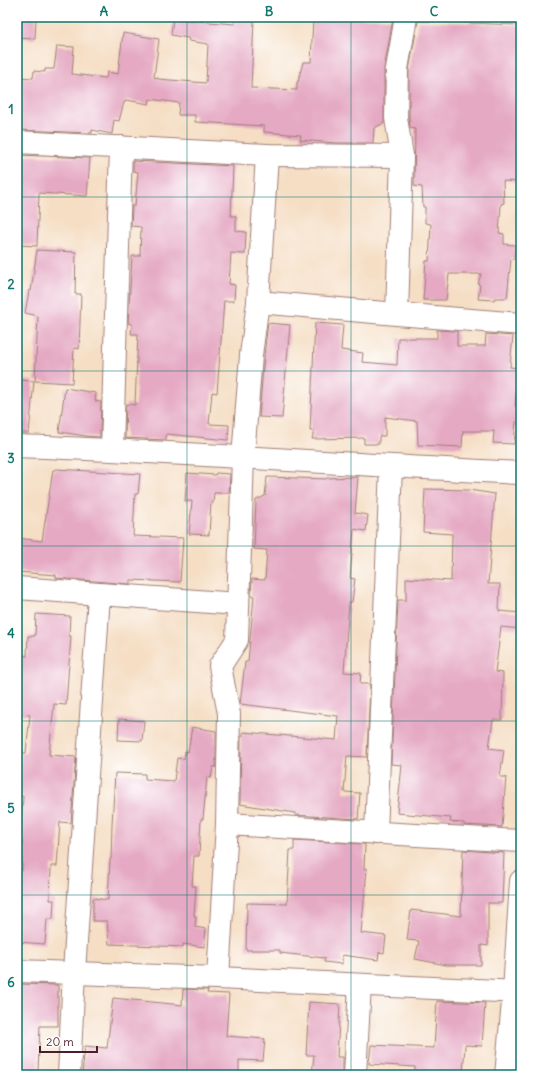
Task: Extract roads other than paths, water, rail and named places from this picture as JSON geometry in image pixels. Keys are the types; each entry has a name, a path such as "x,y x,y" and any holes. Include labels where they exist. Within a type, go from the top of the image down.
{"street":[{"path":"397,314 402,156 396,118 397,69 406,17"},
{"path":"17,142 267,155 402,156"},
{"path":"112,450 121,147"},
{"path":"218,978 227,824 229,714 220,666 237,640 243,457 251,355 258,302 267,155"},
{"path":"258,302 521,324"},
{"path":"17,446 521,473"},
{"path":"376,833 391,467"},
{"path":"17,588 238,604"},
{"path":"69,1075 74,972 99,595"},
{"path":"227,824 521,841"},
{"path":"506,1075 517,992 521,882"},
{"path":"17,971 218,978 517,992"},
{"path":"355,1075 360,985"}]}
